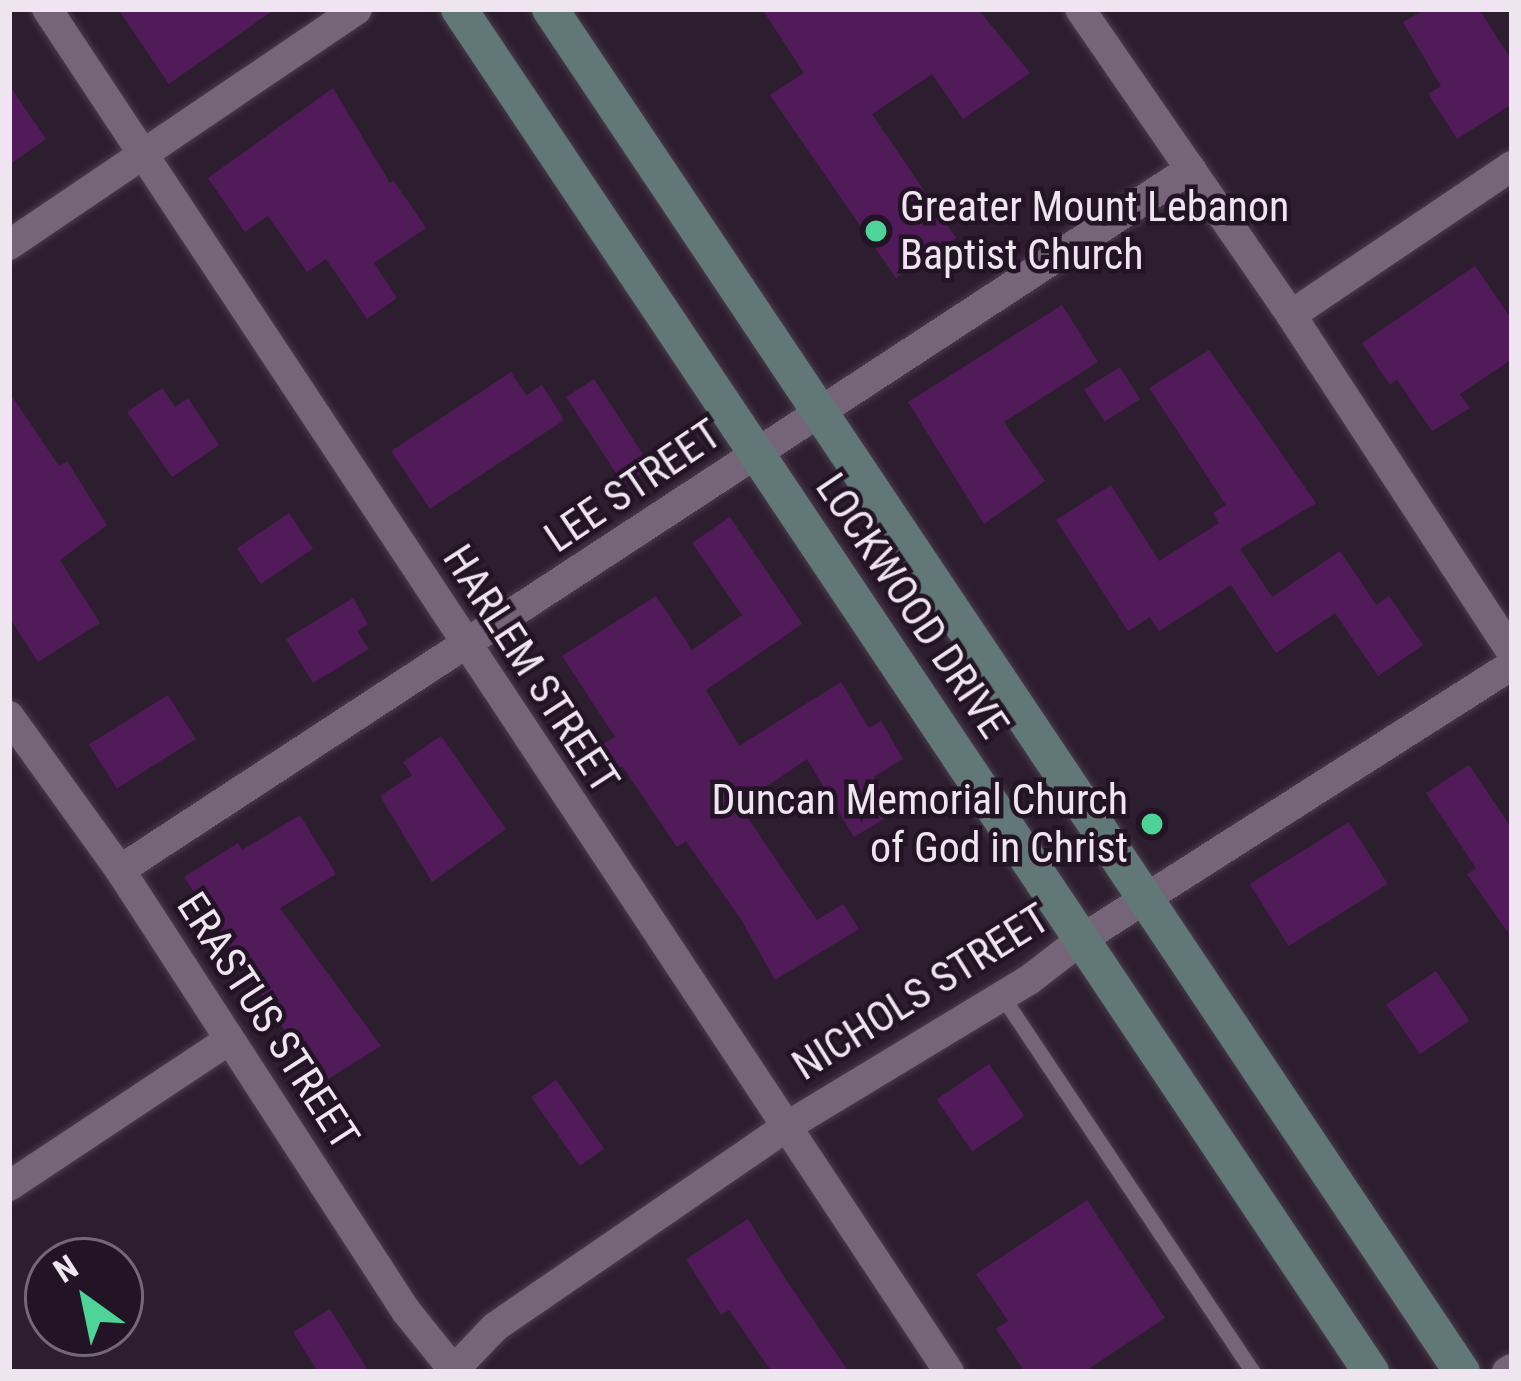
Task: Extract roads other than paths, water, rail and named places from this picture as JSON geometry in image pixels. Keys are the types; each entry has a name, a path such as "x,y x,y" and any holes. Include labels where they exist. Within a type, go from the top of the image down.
{"main road":[{"name":"LOCKWOOD DRIVE","path":"459,9 1371,1372"},
{"name":"LOCKWOOD DRIVE","path":"550,9 1462,1372"}],"street":[{"name":"HARLEM STREET","path":"47,9 465,648 949,1372"},
{"path":"9,245 357,9"},
{"path":"1080,9 1291,315 1512,653"},
{"path":"1291,315 1512,166"},
{"name":"LEE STREET","path":"120,870 1191,169"},
{"name":"NICHOLS STREET","path":"454,1371 495,1327 786,1126 1002,996 1082,939 1512,665"},
{"name":"ERASTUS STREET","path":"9,716 120,870 406,1310 454,1371"},
{"path":"9,1186 229,1040"}],"lane":[{"path":"1002,996 1253,1372"}],"place":[{"name":"Greater Mount Lebanon Baptist Church","path":"876,231"},
{"name":"Duncan Memorial Church of God in Christ","path":"1152,824"}]}
